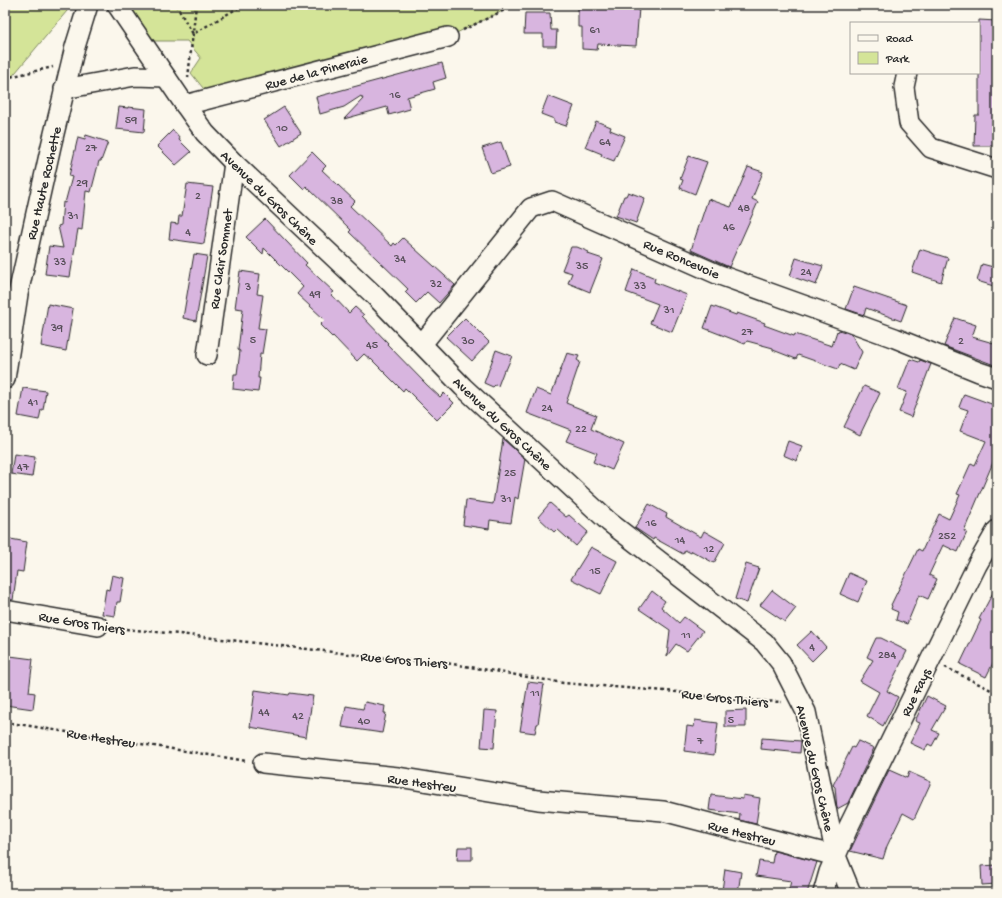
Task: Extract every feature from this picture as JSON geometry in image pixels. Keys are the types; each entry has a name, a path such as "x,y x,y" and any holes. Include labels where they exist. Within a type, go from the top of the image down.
{"street":[{"name":"Rue Haute Rochette","path":"5,379 18,294 64,89 88,5"},
{"name":"Avenue du Gros Chêne","path":"118,5 184,106 205,133 234,164 374,295 463,387 609,522 764,642 781,662 803,703 806,712 836,856 851,893"},
{"name":"Rue de la Pineraie","path":"184,106 448,37"},
{"path":"907,74 904,87 909,123 931,148 997,169"},
{"path":"64,89 136,76 166,77"},
{"name":"Rue Clair Sommet","path":"206,355 234,164"},
{"name":"Rue Roncevoie","path":"422,344 531,208 552,201 717,274 895,338 997,378"},
{"name":"Rue Fays","path":"823,893 829,872 851,821 977,565 997,530"},
{"name":"Rue Gros Thiers","path":"5,610 98,626"},
{"name":"Rue Hestreu","path":"263,763 398,777 538,800 663,811 836,856"}],"path":[{"path":"176,5 193,34"},
{"path":"184,106 196,5"},
{"path":"193,34 243,5"},
{"path":"448,37 515,5"},
{"path":"5,78 71,63"},
{"name":"Rue Gros Thiers","path":"98,626 393,659 453,664 563,683 677,692 720,699 803,703"},
{"path":"930,660 997,693"},
{"name":"Rue Hestreu","path":"5,722 263,763"}],"green space":[{"path":"5,5 72,5 5,85"},
{"path":"117,5 515,5 448,37 211,98 191,73 201,58 187,41 143,41"}],"building":[{"path":"578,8 639,8 636,46 598,44 597,50 582,49 582,27 578,27"},
{"path":"525,13 550,13 551,30 557,30 556,46 543,46 543,34 524,34"},
{"path":"979,20 997,21 997,146 974,146 975,115 979,115"},
{"path":"442,63 446,78 433,82 435,89 407,97 410,109 389,115 387,107 344,119 363,99 361,96 344,107 320,114 316,97"},
{"path":"548,96 574,106 566,126 554,122 554,119 541,114"},
{"path":"119,107 146,109 144,132 116,129"},
{"path":"284,107 301,133 281,146 264,120"},
{"path":"596,121 611,127 610,130 625,136 614,161 585,147"},
{"path":"173,130 180,138 179,140 191,152 176,165 157,146"},
{"path":"86,135 108,142 101,161 99,161 91,192 86,191 82,230 78,229 70,277 45,274 49,246 63,248 58,226 61,225 63,202 65,203 72,177 69,176 78,137 85,139"},
{"path":"501,142 510,167 491,173 482,148"},
{"path":"312,152 326,166 322,170 355,201 350,206 392,246 394,243 396,245 403,238 455,285 439,303 427,292 416,303 405,292 408,289 349,232 351,230 306,186 304,189 290,175"},
{"path":"689,156 707,162 695,194 680,188 683,180 680,179"},
{"path":"748,167 763,172 752,199 758,202 729,267 691,250 708,199 731,207"},
{"path":"187,184 213,187 204,244 169,239 171,223 178,224 179,216 182,216"},
{"path":"628,192 645,198 636,223 616,216 624,196 626,196"},
{"path":"265,219 307,263 305,265 334,292 331,294 349,313 355,307 364,315 362,316 388,343 387,344 427,385 440,397 444,393 454,403 437,420 405,388 403,391 371,359 364,354 357,361 320,325 325,320 297,294 303,287 264,248 263,254 246,237"},
{"path":"571,247 577,247 589,252 588,254 603,259 590,292 568,283 572,273 562,270"},
{"path":"920,249 948,258 941,282 912,272"},
{"path":"194,254 207,256 196,321 183,318"},
{"path":"796,258 823,266 816,285 790,276"},
{"path":"982,264 997,268 997,287 977,281"},
{"path":"634,269 655,278 654,282 687,295 672,332 650,323 658,304 626,292"},
{"path":"240,271 260,274 257,294 263,295 258,328 266,329 262,354 260,354 258,378 260,378 258,392 233,389 234,374 237,374 240,351 238,350 243,309 235,308"},
{"path":"854,287 907,305 901,321 866,308 864,315 846,309"},
{"path":"48,304 73,309 66,351 41,346"},
{"path":"712,306 736,315 737,313 765,323 764,325 794,336 795,334 832,346 837,331 838,332 839,330 851,334 862,352 854,370 840,364 838,369 798,355 796,359 773,350 773,348 747,341 745,344 704,328"},
{"path":"465,318 489,342 472,361 446,337"},
{"path":"955,318 976,325 972,337 997,344 997,366 944,346"},
{"path":"496,350 512,356 506,370 504,370 498,386 495,385 493,387 484,383"},
{"path":"567,353 579,356 577,360 580,362 566,403 596,415 591,429 624,444 612,470 593,462 597,453 566,441 571,430 527,413 536,389 551,395"},
{"path":"910,359 919,362 920,360 931,364 911,417 899,412 907,392 898,389"},
{"path":"864,386 880,393 860,435 844,427"},
{"path":"23,388 46,391 43,410 41,410 39,420 18,416"},
{"path":"964,394 997,406 997,453 964,531 967,532 958,552 943,545 929,575 937,579 928,599 919,595 907,624 896,620 898,612 891,609 891,605 918,549 922,551 939,514 949,519 960,495 957,494 971,463 975,465 986,441 960,431 968,410 959,407"},
{"path":"503,439 525,459 518,499 515,497 511,523 490,520 489,529 463,525 466,500 493,504"},
{"path":"788,441 802,446 797,461 783,455"},
{"path":"14,454 35,457 32,477 11,474"},
{"path":"550,503 566,517 569,515 588,532 576,546 557,529 554,532 538,517"},
{"path":"649,504 667,514 666,517 701,537 704,531 725,543 714,563 692,551 691,553 685,550 683,554 654,538 653,540 635,528"},
{"path":"5,538 27,542 23,572 17,571 13,600 5,599"},
{"path":"591,547 617,561 601,594 571,579"},
{"path":"746,564 759,568 747,603 735,599"},
{"path":"849,573 867,581 858,602 840,594"},
{"path":"112,575 124,578 120,602 117,602 115,616 102,614 106,589 109,590"},
{"path":"997,585 997,655 986,677 960,664 981,620 979,619"},
{"path":"772,590 796,608 785,622 760,605"},
{"path":"652,591 665,601 661,607 679,623 684,617 703,631 687,651 676,644 667,656 670,630 639,609"},
{"path":"812,631 826,647 812,661 797,645"},
{"path":"876,638 881,638 907,651 887,691 898,697 883,726 867,716 879,692 860,681 873,660 867,657"},
{"path":"10,656 33,659 29,692 35,693 33,709 5,705 5,689"},
{"path":"528,682 544,684 538,724 535,733 520,731"},
{"path":"255,690 289,695 290,693 313,696 306,737 250,727"},
{"path":"927,696 946,706 932,730 939,733 932,746 928,744 925,750 910,743 920,723 915,721"},
{"path":"365,702 385,706 384,713 386,713 382,733 342,727 346,706 363,709"},
{"path":"484,710 497,711 494,748 481,747"},
{"path":"746,710 746,727 725,727 725,711"},
{"path":"695,720 718,723 714,755 684,751 687,726 694,727"},
{"path":"762,738 801,741 800,753 761,749"},
{"path":"858,741 874,748 848,803 837,809 835,787 833,785 852,747 854,748"},
{"path":"889,770 907,778 909,772 931,782 914,819 903,813 887,846 883,859 850,851"},
{"path":"711,795 743,799 743,795 760,798 756,824 739,820 740,814 709,810"},
{"path":"458,847 472,847 472,860 457,860"},
{"path":"774,851 817,862 807,893 788,893 791,881 756,876 759,861 772,863"},
{"path":"997,865 997,884 982,885 981,866"},
{"path":"725,869 741,872 738,893 722,891"}]}
